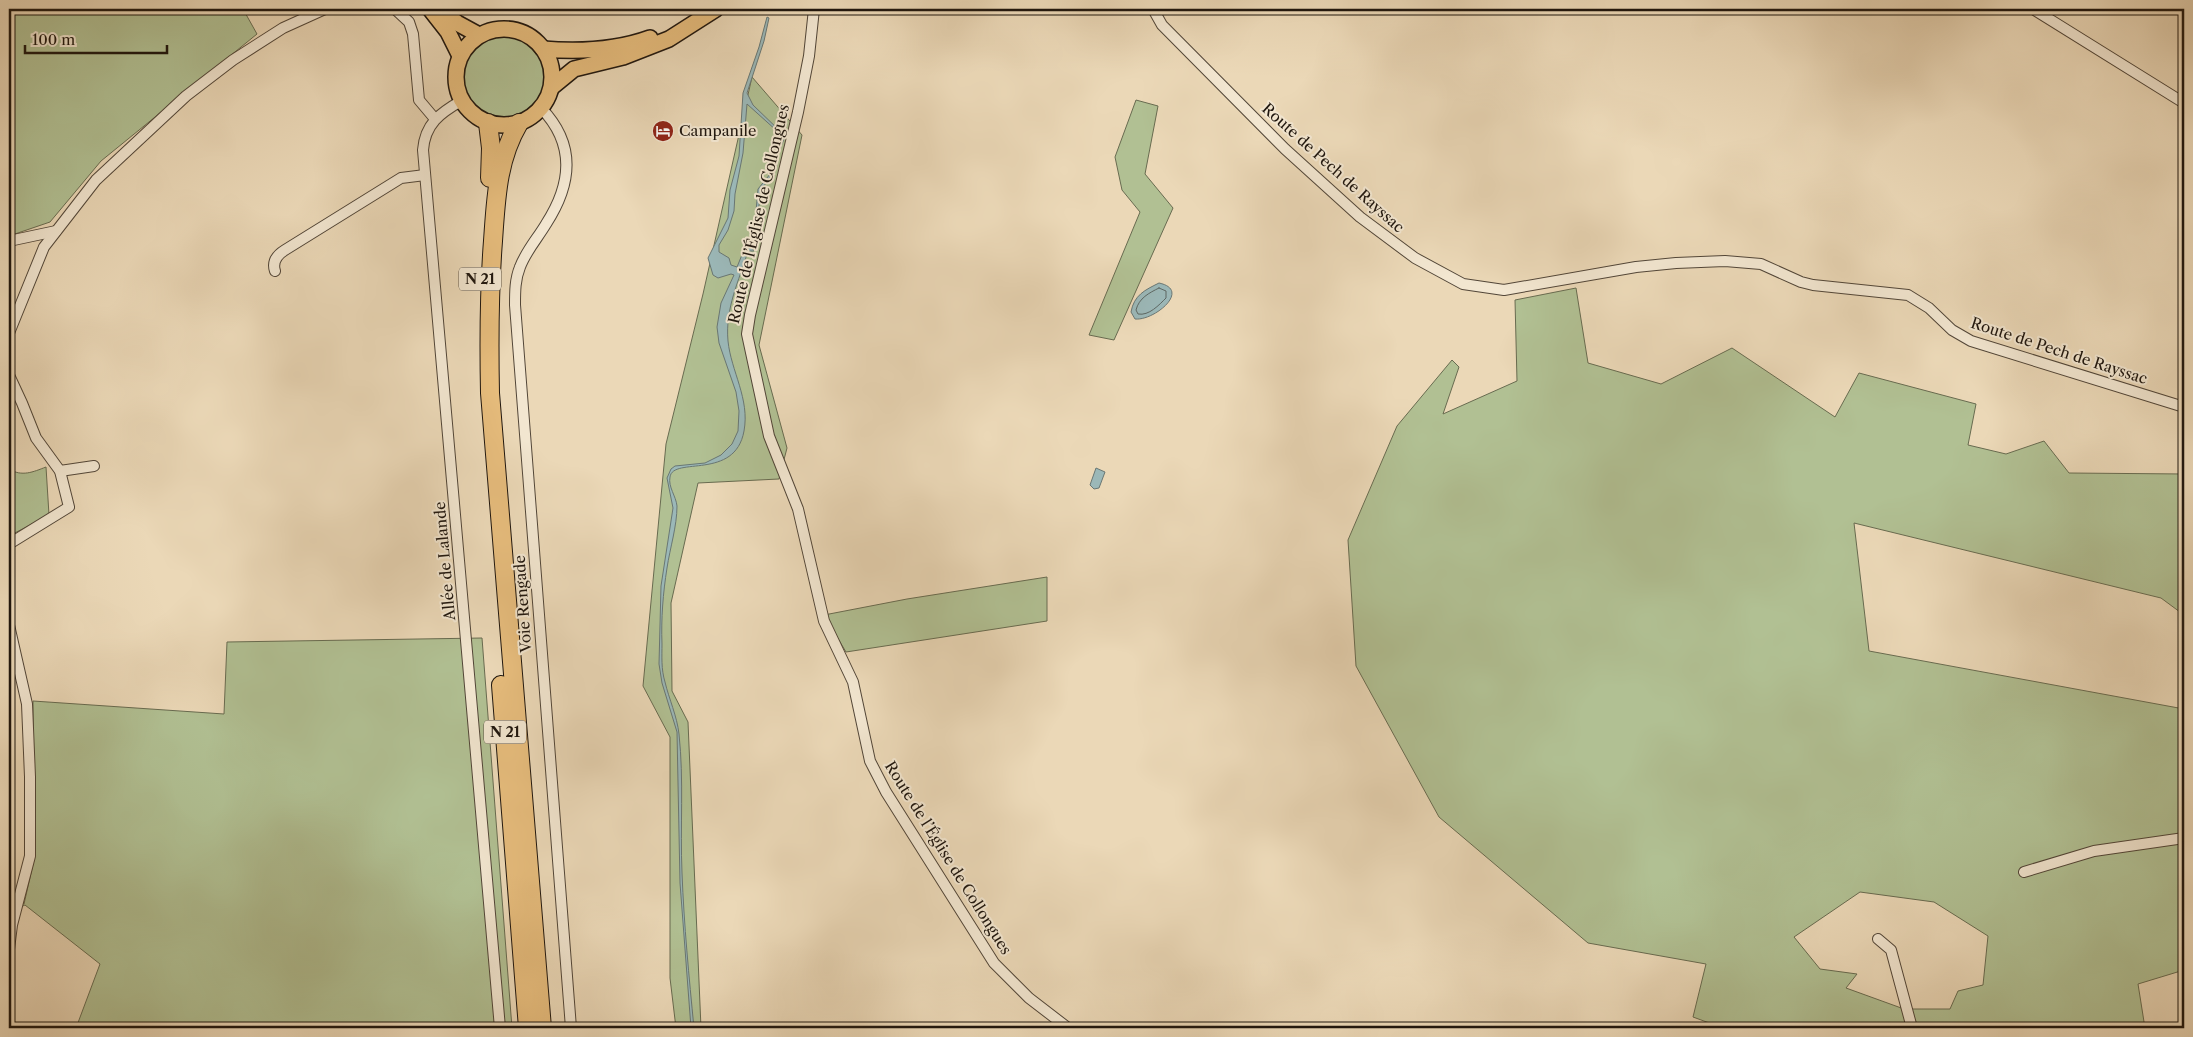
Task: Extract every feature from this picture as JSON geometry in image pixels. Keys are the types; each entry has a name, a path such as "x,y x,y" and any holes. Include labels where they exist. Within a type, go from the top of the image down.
{"highway":[{"name":"N 21","path":"488,123 492,163 478,311 478,393 528,1028"},
{"name":"N 21","path":"519,123 506,150 496,197 489,316 490,393 542,1028"}],"main road":[{"path":"430,9 448,32 460,56"},
{"path":"439,9 457,23 479,35"},
{"path":"552,87 550,60 544,49 533,38 519,31 504,28 491,30 479,35 468,44 460,56 455,81 461,101 477,118 488,123 504,126 519,123 531,117 542,108 552,87 574,69 623,57 646,49 669,39 716,9"},
{"path":"544,49 569,51 606,48 642,41 701,18"}],"street":[{"path":"9,333 44,247 96,180 186,96 233,60 283,28 325,9"},
{"path":"395,9 409,22 413,34 419,100 434,119 461,101"},
{"name":"Route de l’Église de Collongues","path":"814,9 798,112 747,334 770,436 798,509 824,621 853,682 870,761 891,800 994,963 1029,998 1068,1028"},
{"name":"Route de Pech de Rayssac","path":"1153,9 1162,26 1284,149 1360,217 1415,258 1463,284 1482,289 1504,290 1636,267 1725,261 1761,264 1800,282 1813,285 1908,295 1924,304 1952,330 1971,341 2184,407"},
{"path":"2033,9 2184,103"},
{"name":"Voie Rengade","path":"542,108 561,136 565,146 564,189 555,210 527,251 519,268 515,288 515,305 571,1028"},
{"name":"Allée de Lalande","path":"434,119 424,139 425,175 500,1028"},
{"path":"275,271 273,266 274,260 284,250 401,178 425,175"},
{"path":"9,240 56,231"},
{"path":"9,375 36,438 60,471 69,507 9,544"},
{"path":"60,471 94,466"},
{"path":"9,624 13,656 27,704 30,856 12,925 9,949"},
{"path":"2024,872 2094,850 2184,838"},
{"path":"1878,939 1891,950 1912,1028"}],"green space":[{"path":"9,9 243,9 257,34 101,161 50,222 9,236"},
{"path":"504,36 520,39 533,48 542,61 545,77 542,93 533,106 520,115 504,118 488,115 475,106 466,93 463,77 466,61 475,48 488,39"},
{"path":"752,77 802,135 759,345 787,448 779,479 698,483 671,603 672,691 688,722 701,1028 676,1028 670,978 670,737 643,686 666,444 703,294"},
{"path":"1136,100 1158,106 1145,174 1173,208 1114,340 1089,335 1140,212 1122,190 1115,157"},
{"path":"1576,288 1588,363 1661,384 1732,348 1835,417 1859,373 1976,404 1968,445 2006,454 2044,441 2069,473 2184,474 2184,615 2161,598 1854,523 1869,651 2184,709 2184,970 2138,984 2145,1028 1723,1028 1693,1017 1706,964 1588,943 1439,817 1356,666 1348,540 1397,426 1452,360 1459,367 1443,414 1517,381 1515,300","holes":["1860,892 1934,902 1988,936 1983,985 1958,991 1950,1009 1904,1009 1846,988 1857,974 1820,969 1794,937"]},
{"path":"46,467 49,515 9,536 9,469 23,473"},
{"path":"1047,577 1047,621 846,652 824,615 907,599"},
{"path":"482,638 512,1028 76,1028 100,964 25,905 9,912 9,900 24,904 34,860 33,701 224,714 227,642"}],"water":[{"path":"767,17 769,18 764,41 747,93 753,105 782,133 784,139 778,154 776,169 761,190 757,221 759,223 755,222 758,189 775,168 775,156 782,138 777,131 747,104 743,153 735,194 734,211 728,230 719,245 719,252 729,258 731,265 737,267 746,245 751,246 754,251 748,251 731,306 728,329 730,352 744,408 744,431 738,446 729,456 717,462 682,468 674,471 670,477 677,514 663,596 662,663 678,727 680,751 682,873 694,1028 691,1028 680,883 677,732 662,683 659,664 661,586 673,508 667,478 671,469 675,466 705,463 721,455 732,444 738,431 739,411 736,392 719,343 717,327 721,303 734,275 731,274 718,278 713,275 708,258 728,218 730,190 739,156 743,93"},
{"path":"1159,283 1168,287 1172,292 1171,298 1160,310 1143,318 1135,319 1131,312 1137,297"},
{"path":"1096,468 1105,472 1099,488 1094,489 1090,485"}],"place":[{"name":"Campanile","path":"663,131"}]}
